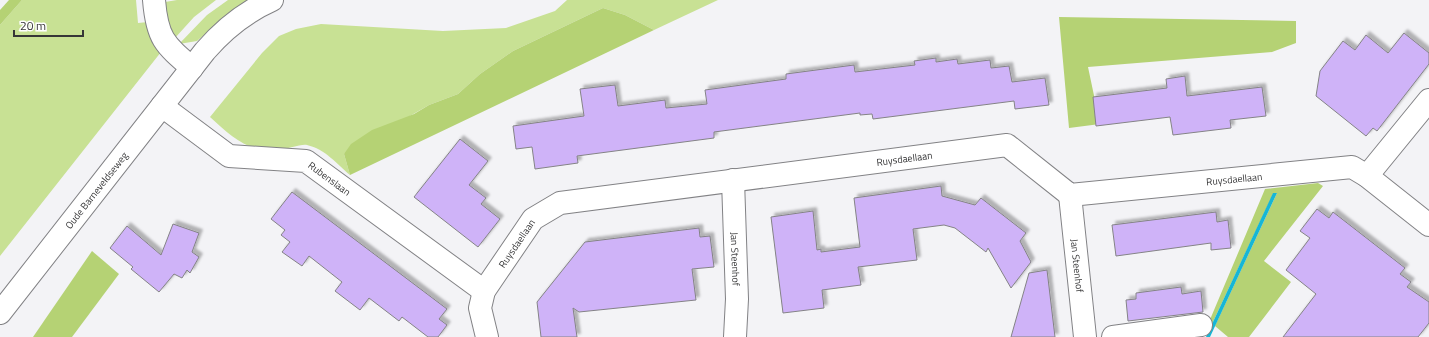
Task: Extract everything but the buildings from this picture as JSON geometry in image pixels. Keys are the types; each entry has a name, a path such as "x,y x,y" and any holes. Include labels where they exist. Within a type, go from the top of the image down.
{"street":[{"path":"154,0 160,36 170,50 192,68"},
{"name":"Oude Barneveldseweg","path":"0,313 219,35 240,18 272,0"},
{"path":"1367,176 1429,100"},
{"name":"Rubenslaan","path":"162,106 229,156 306,161 482,299"},
{"name":"Ruysdaellaan","path":"482,299 533,219 560,203 1007,145 1070,194 1352,167 1367,176 1429,226"},
{"name":"Jan Steenhof","path":"733,180 737,299 735,337"},
{"name":"Jan Steenhof","path":"1070,194 1085,337"},
{"path":"482,299 487,337"},
{"path":"1113,337 1201,326"}],"green space":[{"path":"9,0 22,0 0,25 0,10"},
{"path":"22,0 136,0 138,23 148,22 161,52 0,256 0,25"},
{"path":"177,0 216,0 194,17 175,38 170,36 165,2"},
{"path":"228,0 248,0 234,9 197,41 179,44 207,15"},
{"path":"567,0 718,0 654,30 625,15 603,8 513,51 480,74 458,94 429,105 344,154 350,175 330,157 313,147 304,145 280,150 259,149 233,137 210,117 262,53 279,36 296,29 321,24 443,31 506,28 555,11"},
{"path":"603,8 625,15 654,30 350,175 344,154 351,144 372,130 414,114 429,105 458,94 480,74 513,51"},
{"path":"1059,17 1296,21 1296,43 1272,52 1088,67 1100,124 1069,128"},
{"path":"1318,183 1323,186 1264,261 1291,282 1249,337 1228,337 1215,326 1277,193 1273,194 1212,324 1209,322 1265,189"},
{"path":"92,251 119,274 72,337 33,337"}],"water":[{"path":"1273,193 1277,193 1210,337 1206,337"}]}
